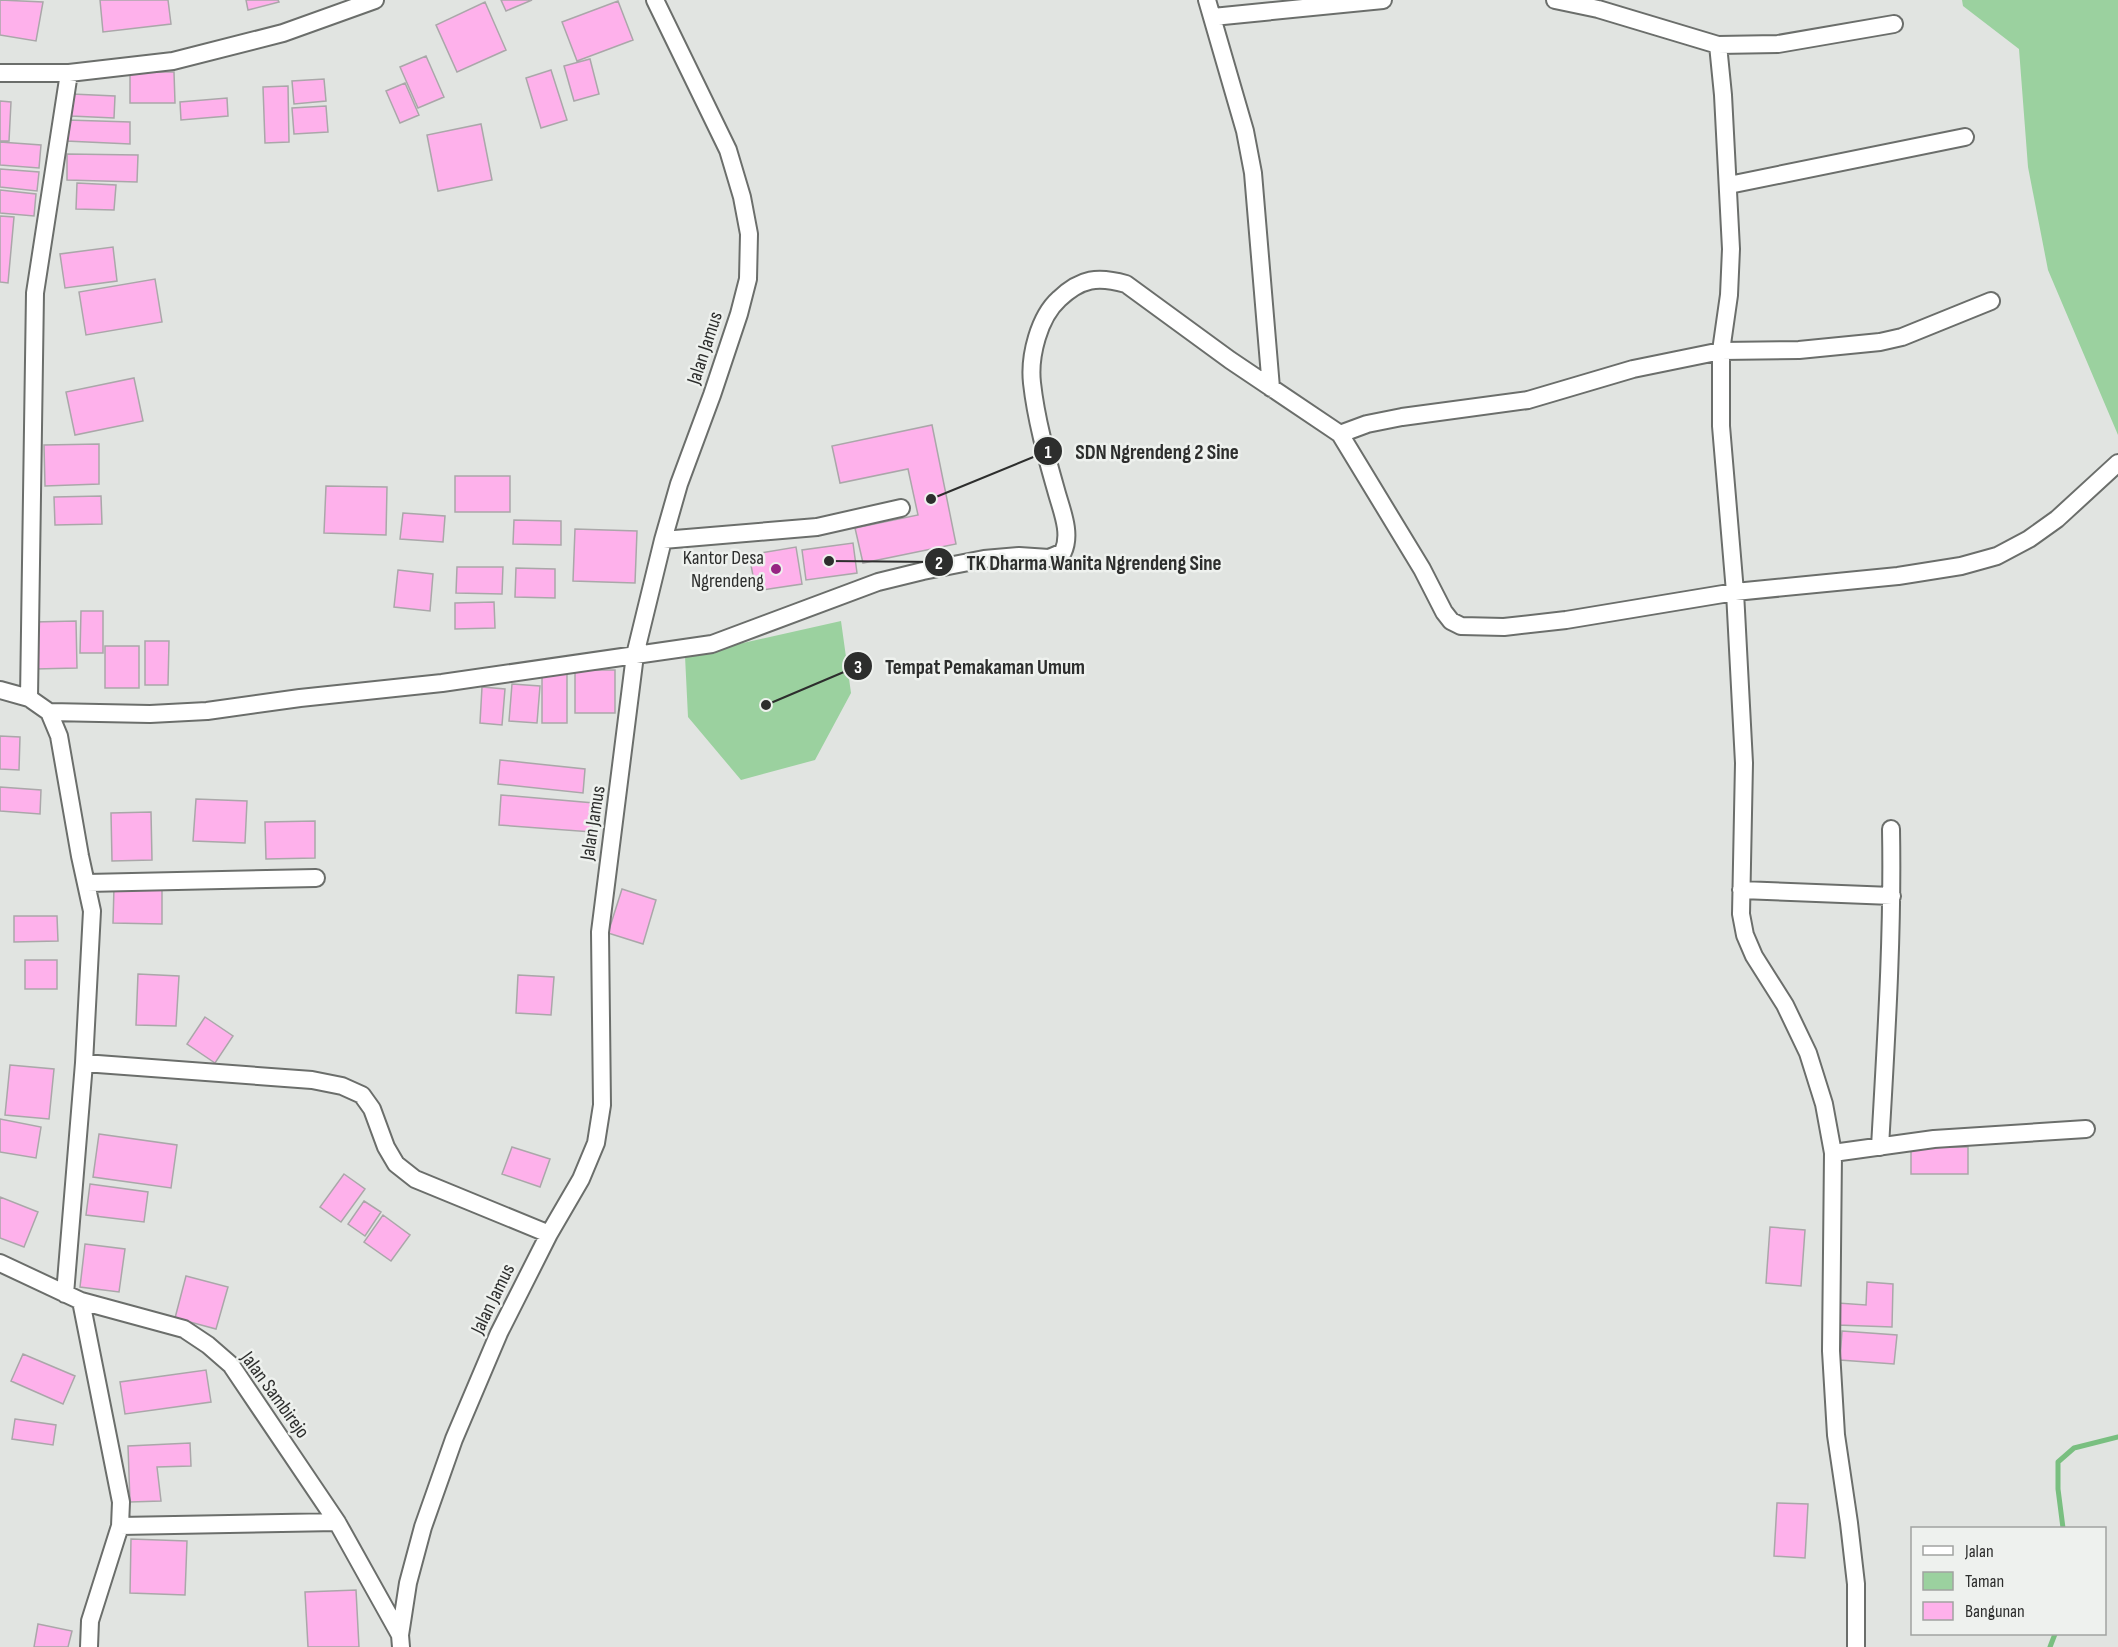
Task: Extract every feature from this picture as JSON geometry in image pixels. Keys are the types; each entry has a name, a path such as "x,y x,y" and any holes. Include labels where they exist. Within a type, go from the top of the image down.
{"street":[{"path":"0,73 69,73 173,61 284,33 375,0"},
{"name":"Jalan Jamus","path":"400,1641 408,1583 420,1538 454,1439 499,1333 549,1234 581,1179 596,1143 603,1106 600,932 635,655 679,484 739,314 748,279 749,234 742,197 728,150 655,0"},
{"path":"1207,0 1245,130 1253,173 1271,388"},
{"path":"1213,17 1383,0"},
{"path":"1555,0 1598,9 1718,45 1778,44 1894,24"},
{"path":"1718,45 1729,185 1731,249 1729,295 1721,351 1721,426 1735,592 1744,763 1741,914 1745,935 1754,957 1785,1005 1808,1053 1824,1104 1833,1153 1831,1352 1836,1435 1856,1584 1856,1647"},
{"path":"29,698 35,292 69,73"},
{"path":"1729,185 1965,137"},
{"path":"49,712 150,714 207,711 300,698 442,683 712,644 878,582 984,559 1019,556 1049,558 1063,552 1067,543 1065,522 1049,466 1032,381 1033,358 1040,326 1056,302 1071,288 1086,281 1107,278 1126,284 1271,388 1340,434 1422,569 1444,612 1456,625 1504,627 1566,620 1735,592 1898,576 1961,566 1997,556 2029,538 2057,519 2118,463"},
{"path":"1340,434 1367,424 1402,417 1528,400 1634,369 1721,351 1799,350 1880,342 1902,337 1991,301"},
{"path":"663,540 817,527 901,508"},
{"path":"0,690 29,698 49,712 59,736 92,911 84,1063 65,1294"},
{"path":"1880,1147 1890,977 1891,829"},
{"path":"87,883 316,878"},
{"path":"1741,890 1892,897"},
{"path":"84,1063 312,1080 342,1086 362,1095 372,1109 386,1146 396,1164 415,1179 549,1234"},
{"path":"1833,1153 1934,1139 2086,1129"},
{"name":"Jalan Sambirejo","path":"0,1263 81,1301 184,1329 208,1345 231,1365 337,1522 400,1641"},
{"path":"81,1301 121,1502 120,1526 90,1621 89,1647"},
{"path":"120,1526 337,1522"}],"green space":[{"path":"1962,0 2118,0 2118,435 2048,270 2028,167 2019,49 1963,6"},
{"path":"841,621 851,693 815,760 741,780 688,717 685,656"}],"building":[{"path":"0,0 43,2 36,41 0,35"},
{"path":"100,0 168,0 171,24 103,32"},
{"path":"246,0 278,0 279,2 248,10"},
{"path":"501,0 532,0 506,11"},
{"path":"618,1 633,40 577,61 562,22"},
{"path":"485,2 506,50 457,72 436,25"},
{"path":"426,56 444,97 418,108 400,67"},
{"path":"590,59 599,94 574,101 564,66"},
{"path":"551,70 567,120 541,128 526,78"},
{"path":"130,72 174,72 175,103 130,103"},
{"path":"324,79 326,101 294,104 292,81"},
{"path":"405,83 419,115 400,123 386,91"},
{"path":"288,86 289,142 265,143 263,87"},
{"path":"72,94 115,96 114,118 71,116"},
{"path":"227,98 228,116 181,120 180,102"},
{"path":"0,101 11,102 9,141 0,141"},
{"path":"326,106 328,132 294,134 292,108"},
{"path":"67,120 130,122 130,144 66,141"},
{"path":"481,124 492,180 438,191 427,135"},
{"path":"0,142 41,145 39,168 0,165"},
{"path":"67,154 138,155 137,182 67,180"},
{"path":"0,169 39,172 37,191 0,187"},
{"path":"77,183 116,185 114,210 76,209"},
{"path":"0,190 36,194 34,216 0,213"},
{"path":"0,216 14,217 8,283 0,282"},
{"path":"113,247 117,281 65,288 60,254"},
{"path":"155,279 162,322 86,335 79,292"},
{"path":"134,378 143,421 75,435 66,392"},
{"path":"932,425 956,544 863,563 855,528 918,515 908,469 840,483 832,446"},
{"path":"99,444 99,484 45,486 44,445"},
{"path":"455,476 510,476 510,512 455,512"},
{"path":"326,486 387,487 386,535 324,533"},
{"path":"101,496 102,524 55,525 54,497"},
{"path":"403,513 445,516 443,542 400,539"},
{"path":"514,520 561,521 561,545 513,544"},
{"path":"575,529 637,531 635,583 573,581"},
{"path":"853,543 857,573 806,580 802,550"},
{"name":"Kantor Desa Ngrendeng","path":"796,547 802,584 756,591 749,555"},
{"path":"457,567 503,567 502,594 456,593"},
{"path":"516,568 555,569 555,598 515,597"},
{"path":"398,570 433,574 430,611 394,607"},
{"path":"494,602 495,628 455,629 455,603"},
{"path":"81,611 103,611 103,653 80,653"},
{"path":"76,621 77,668 35,669 34,622"},
{"path":"145,641 169,641 168,685 145,685"},
{"path":"105,646 139,646 139,688 105,688"},
{"path":"575,670 615,670 615,713 575,713"},
{"path":"542,674 567,674 567,723 542,723"},
{"path":"512,684 540,686 537,723 509,721"},
{"path":"482,687 505,689 502,725 480,723"},
{"path":"0,736 20,737 19,770 0,769"},
{"path":"500,760 585,769 583,793 498,784"},
{"path":"0,787 41,790 40,814 0,811"},
{"path":"501,795 594,803 592,832 499,825"},
{"path":"196,799 247,801 245,843 193,841"},
{"path":"151,812 152,860 112,861 111,813"},
{"path":"315,821 315,858 266,859 265,822"},
{"path":"114,887 162,888 162,924 113,923"},
{"path":"622,889 656,900 643,944 608,933"},
{"path":"14,916 57,916 58,941 14,942"},
{"path":"25,960 57,960 57,989 25,989"},
{"path":"138,974 179,976 176,1026 136,1025"},
{"path":"518,975 554,977 551,1015 516,1013"},
{"path":"205,1017 233,1036 215,1063 187,1044"},
{"path":"10,1065 54,1069 49,1119 5,1115"},
{"path":"0,1119 41,1127 36,1158 0,1152"},
{"path":"99,1134 177,1145 171,1188 93,1177"},
{"path":"512,1147 550,1159 540,1187 502,1174"},
{"path":"1911,1147 1968,1147 1968,1174 1911,1174"},
{"path":"344,1174 365,1189 341,1222 320,1207"},
{"path":"90,1184 148,1192 144,1222 86,1215"},
{"path":"0,1197 38,1212 24,1247 0,1238"},
{"path":"364,1201 381,1212 365,1236 348,1224"},
{"path":"383,1215 410,1235 391,1261 364,1242"},
{"path":"1770,1227 1805,1230 1801,1286 1766,1283"},
{"path":"85,1244 125,1249 119,1292 80,1287"},
{"path":"186,1276 228,1287 216,1329 175,1318"},
{"path":"1867,1282 1893,1284 1892,1327 1837,1325 1838,1303 1866,1305"},
{"path":"1842,1331 1897,1335 1894,1364 1840,1360"},
{"path":"23,1354 75,1376 63,1404 11,1381"},
{"path":"206,1370 211,1402 125,1414 120,1382"},
{"path":"15,1419 56,1425 53,1445 12,1439"},
{"path":"190,1443 191,1466 157,1467 161,1501 130,1502 128,1446"},
{"path":"1777,1503 1808,1504 1805,1558 1774,1556"},
{"path":"131,1539 187,1541 185,1595 130,1593"},
{"path":"356,1590 359,1647 308,1647 305,1592"},
{"path":"38,1624 72,1631 68,1647 34,1647"}],"waterway":[{"path":"2063,1527 2058,1489 2058,1462 2074,1448 2118,1437"},
{"path":"2050,1647 2055,1635"}],"place":[{"name":"SDN Ngrendeng 2 Sine","path":"931,499"},
{"name":"TK Dharma Wanita Ngrendeng Sine","path":"829,561"},
{"name":"Kantor Desa Ngrendeng","path":"776,569"},
{"name":"Tempat Pemakaman Umum","path":"766,705"}]}
